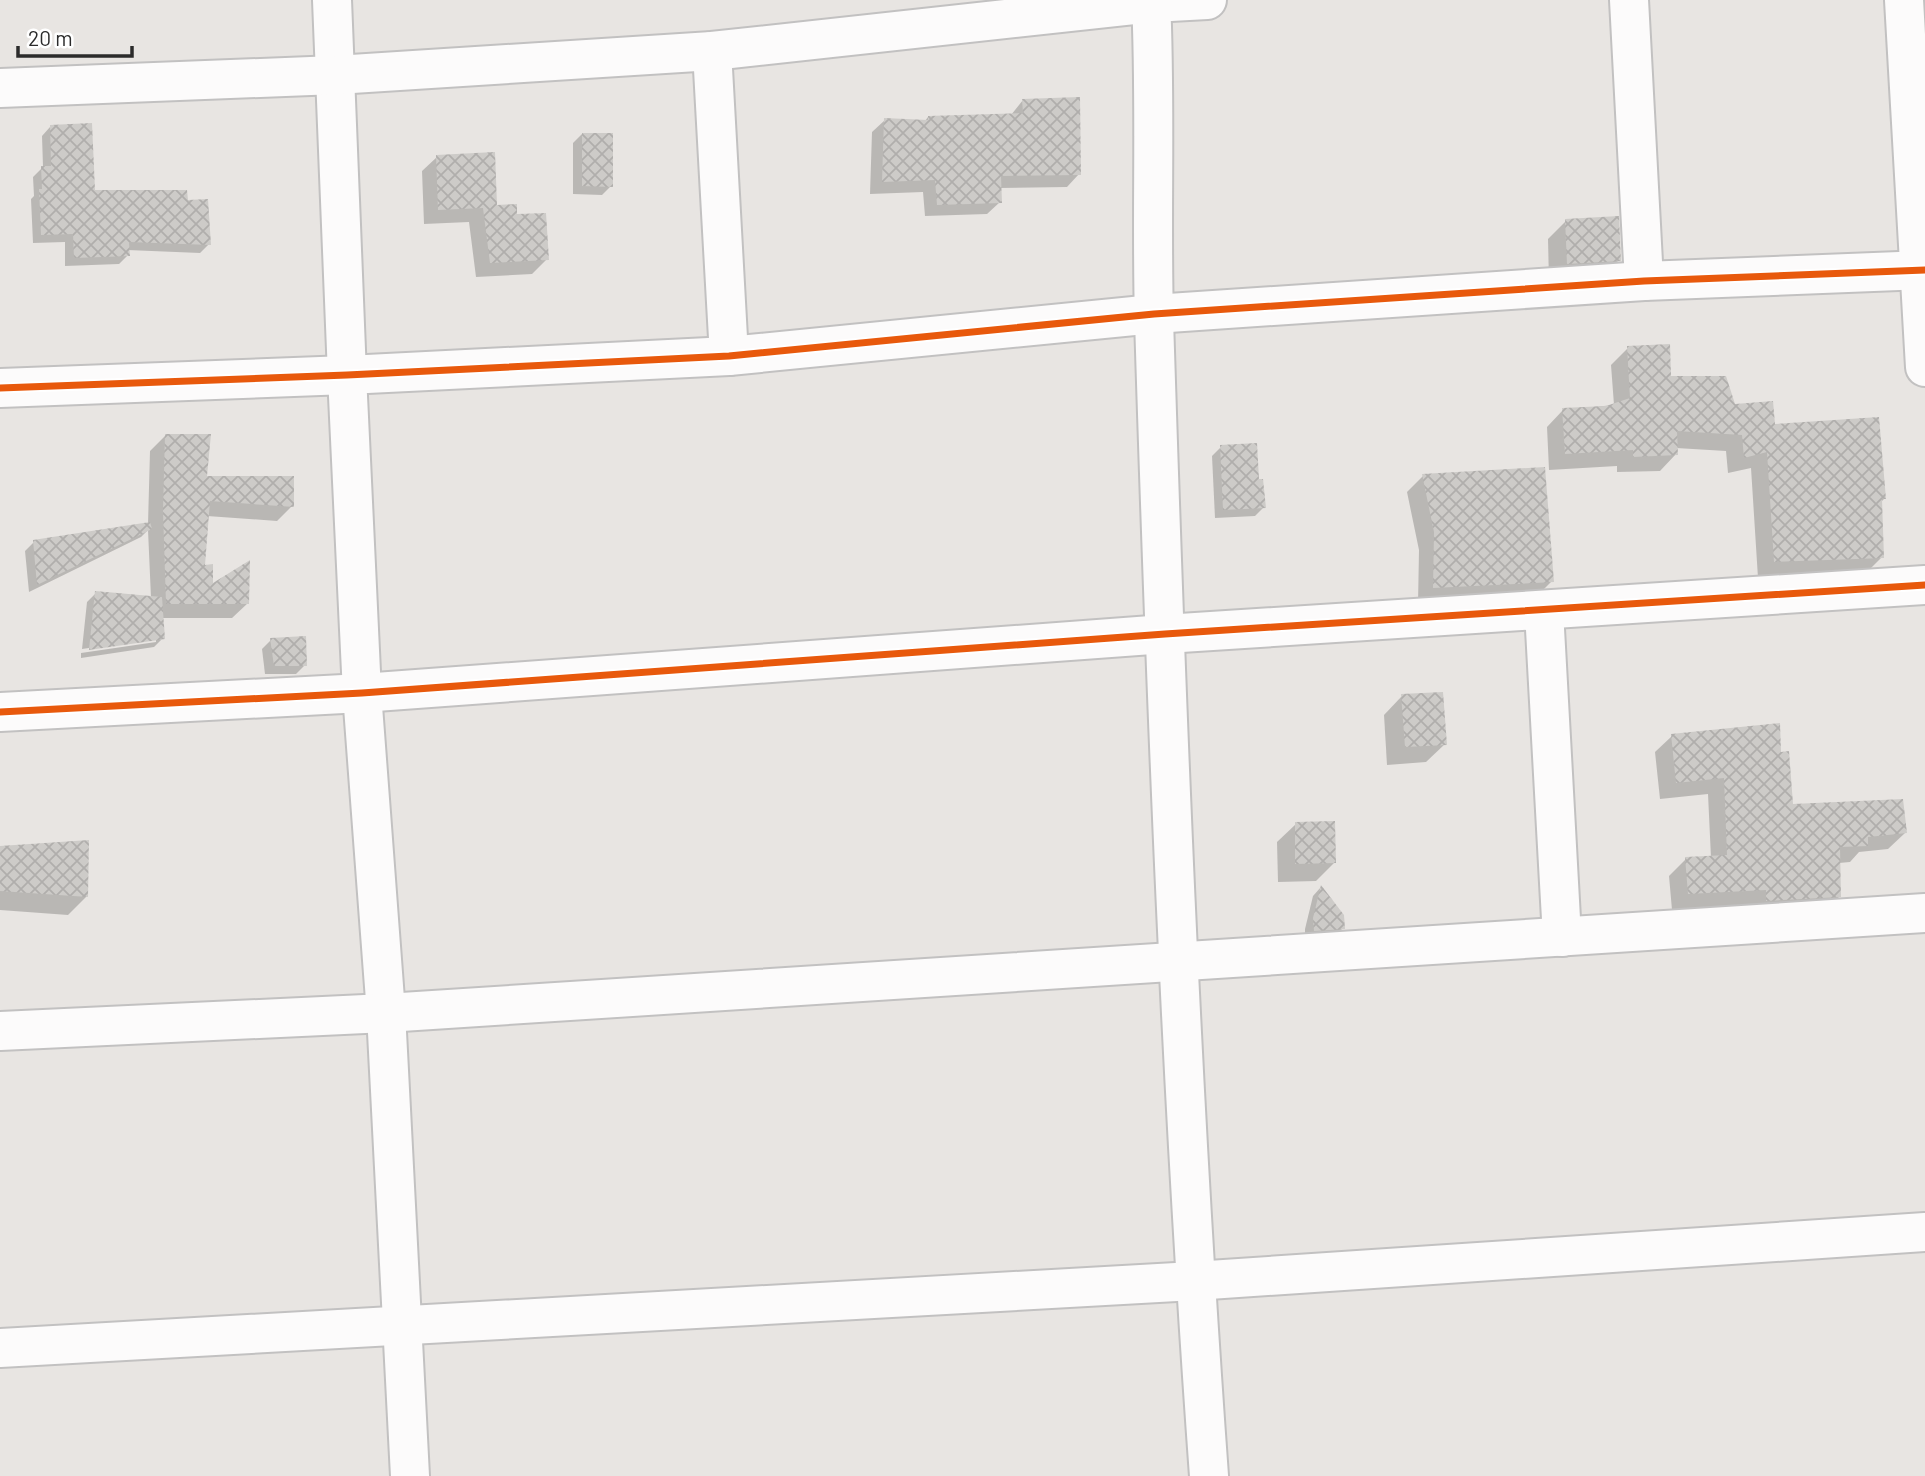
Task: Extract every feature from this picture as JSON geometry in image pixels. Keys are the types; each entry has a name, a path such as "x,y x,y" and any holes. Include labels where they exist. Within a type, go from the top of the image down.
{"street":[{"path":"332,0 346,375 362,693 386,1013 410,1476"},
{"path":"0,88 335,75 712,51 1152,1 1207,0"},
{"path":"1629,0 1644,281"},
{"path":"1904,0 1922,270 1925,367"},
{"path":"1152,1 1154,314 1165,634 1194,1281 1209,1476"},
{"path":"712,51 729,356"},
{"path":"0,388 346,375 729,356 1154,314 1644,281 1922,270"},
{"path":"0,712 362,693 1165,634 1925,585"},
{"path":"1544,611 1562,937"},
{"path":"0,1031 386,1013 1925,913"},
{"path":"0,1348 1194,1281 1925,1231"}],"building":[{"path":"1080,97 1081,175 1001,176 1002,203 937,205 935,180 882,182 884,118 928,120 928,116 1023,113 1022,99"},
{"path":"92,123 95,190 187,190 188,200 208,199 211,245 129,242 130,256 74,258 73,234 41,235 39,189 42,189 41,166 51,166 50,125"},
{"path":"582,133 613,133 613,187 582,186"},
{"path":"495,152 497,205 517,204 517,214 546,213 549,260 490,263 483,208 438,210 436,155"},
{"path":"1619,216 1621,261 1567,264 1565,219"},
{"path":"1670,344 1671,376 1726,376 1735,404 1773,401 1775,424 1879,417 1886,499 1882,499 1884,558 1774,562 1767,452 1744,458 1742,435 1677,431 1678,455 1633,457 1633,450 1565,454 1562,408 1606,406 1630,398 1627,346"},
{"path":"165,434 211,434 207,476 294,476 294,507 210,501 205,565 213,564 213,583 250,560 249,604 166,604 163,511"},
{"path":"1257,443 1259,479 1263,479 1266,508 1223,510 1220,445"},
{"path":"1545,467 1554,582 1433,588 1434,532 1422,474"},
{"path":"150,522 152,529 37,585 33,540"},
{"path":"95,591 162,597 165,639 89,650"},
{"path":"306,636 307,666 274,666 270,638"},
{"path":"1443,692 1447,745 1405,747 1401,694"},
{"path":"1780,723 1781,752 1789,751 1793,804 1903,799 1907,833 1868,837 1868,846 1840,847 1841,897 1766,901 1766,890 1688,894 1685,857 1727,855 1724,778 1676,783 1671,734"},
{"path":"1335,821 1336,863 1295,864 1295,822"},
{"path":"89,840 88,897 0,891 0,846"},
{"path":"1321,885 1344,915 1345,929 1314,931 1313,918"}],"cycle path":[{"path":"0,388 347,375 729,356 1154,314 1644,281 1925,270"},
{"path":"0,712 362,693 1165,634 1925,585"}]}
